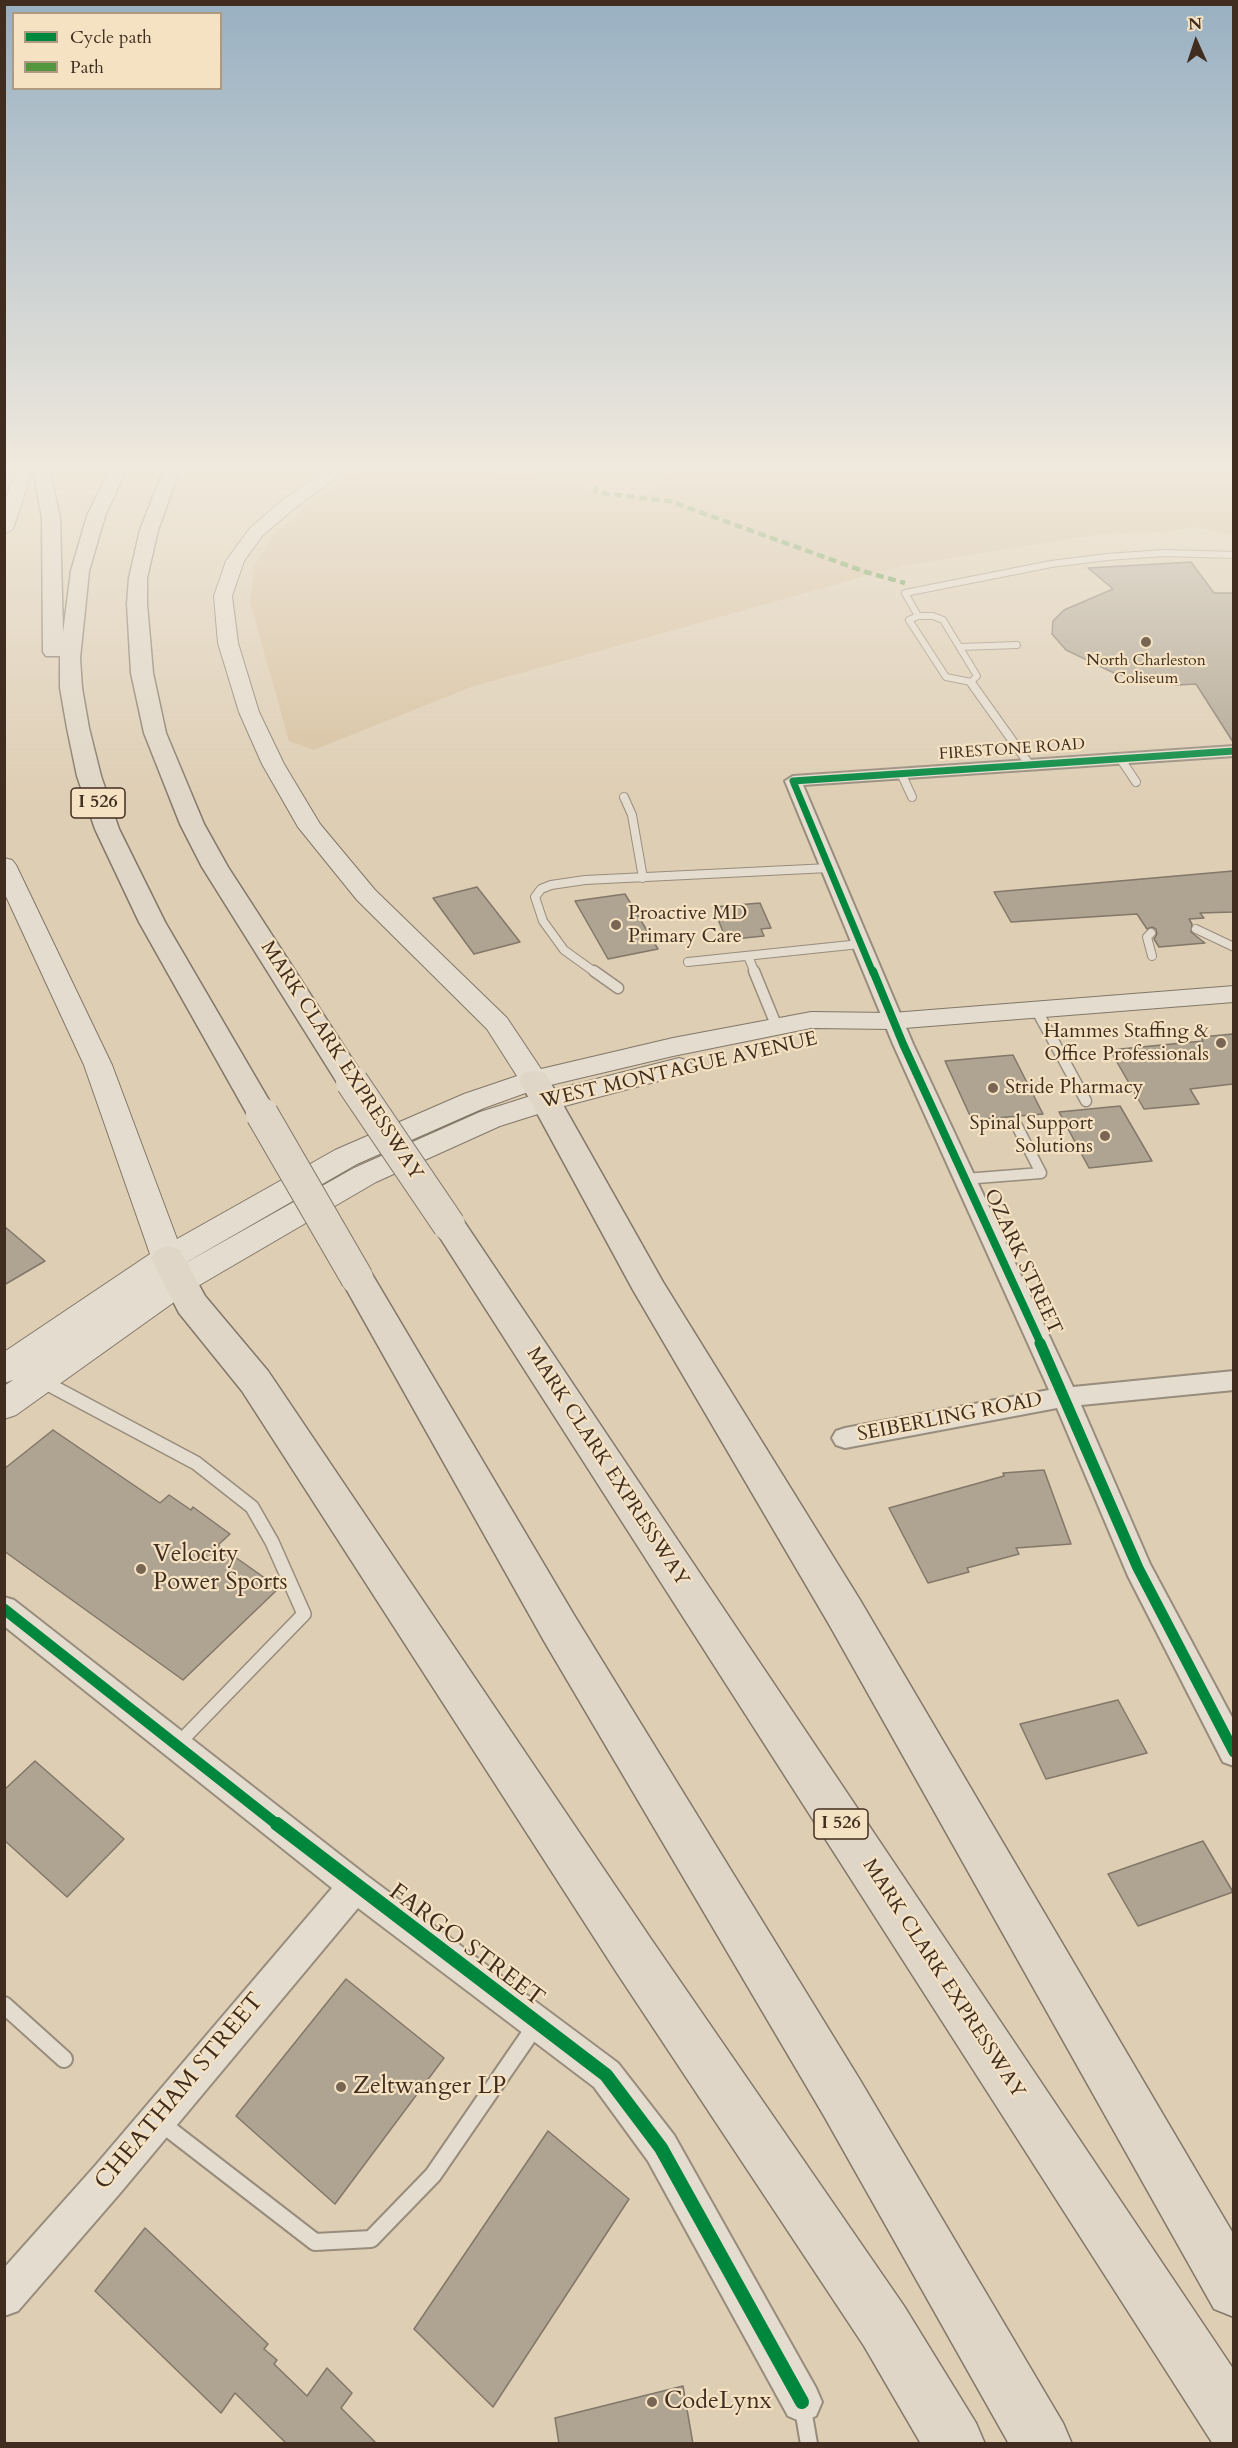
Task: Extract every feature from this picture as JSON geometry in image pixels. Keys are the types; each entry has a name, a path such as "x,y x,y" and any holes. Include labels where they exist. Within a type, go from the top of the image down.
{"highway":[{"path":"52,577 56,702 68,753 94,791"},
{"name":"I 526","path":"79,577 70,658 71,688 78,728 94,791 107,829 152,921 558,1628 842,2098 1042,2444"},
{"name":"MARK CLARK EXPRESSWAY","path":"138,577 137,604 146,703 154,733 192,824 215,867 351,1082 449,1225 1233,2423"},
{"path":"541,1090 650,1290 845,1613 1138,2119 1233,2289"},
{"path":"173,1270 191,1305 255,1382 634,1956 884,2326 956,2444"}],"main road":[{"path":"229,577 223,596 228,643 245,700 273,764 310,827 366,895 496,1024 541,1090"},
{"path":"4,865 98,1065 173,1270"},
{"name":"WEST MONTAGUE AVENUE","path":"4,1406 20,1368 173,1270 365,1175 490,1119 541,1090 673,1047 811,1020 892,1021 1233,994"},
{"name":"WEST MONTAGUE AVENUE","path":"541,1090 685,1065 821,1038 892,1021"}],"street":[{"name":"FIRESTONE ROAD","path":"793,781 1233,751"},
{"name":"OZARK STREET","path":"793,781 892,1021 1065,1397 1138,1568 1233,1752"},
{"name":"SEIBERLING ROAD","path":"845,1438 1065,1397 1233,1380"},
{"name":"FARGO STREET","path":"4,1609 355,1886 606,2075 661,2148 802,2402"},
{"name":"CHEATHAM STREET","path":"4,2297 108,2179 156,2119 355,1886"}],"lane":[{"path":"918,616 905,593 984,577"},
{"path":"971,682 977,676 943,620 933,616 918,616 909,620 946,677 971,682 1029,764"},
{"path":"960,646 1017,645"},
{"path":"1120,758 1136,782"},
{"path":"901,773 912,797"},
{"path":"624,797 632,815 643,878"},
{"path":"618,988 564,950 543,921 535,897 541,890 551,885 585,880 829,868"},
{"path":"1196,929 1233,947"},
{"path":"1151,933 1147,937 1152,956"},
{"path":"688,962 861,944"},
{"path":"748,956 777,1027"},
{"path":"1036,1010 1086,1101"},
{"path":"964,1179 1041,1173 1017,1126"},
{"path":"20,1368 196,1463 252,1507 272,1542 304,1614 177,1745"},
{"path":"4,2005 64,2059"},
{"path":"156,2119 315,2242 371,2240 433,2175 537,2024"},
{"path":"802,2402 809,2444"}],"shaded area":[{"path":"253,577 861,577 471,687 314,750 289,741 250,602"}],"building":[{"name":"North Charleston Coliseum","path":"1099,577 1202,577 1214,593 1233,593 1233,742 1196,684 1178,685 1144,681 1114,673 1066,650 1052,634 1053,621 1064,610 1113,589"},
{"path":"1233,871 1233,912 1200,913 1204,918 1189,919 1192,924 1191,932 1205,943 1159,947 1154,939 1157,934 1156,929 1152,927 1147,929 1137,914 1011,922 994,892"},
{"path":"477,887 520,942 474,954 433,898"},
{"name":"Proactive MD Primary Care","path":"625,894 658,949 608,959 575,901"},
{"path":"760,903 771,928 761,929 764,936 734,939 732,933 724,934 713,907"},
{"path":"1233,1034 1233,1084 1190,1089 1199,1104 1144,1109 1110,1050 1203,1041 1201,1037"},
{"name":"Stride Pharmacy","path":"1013,1055 1043,1114 972,1120 945,1061"},
{"name":"Spinal Support Solutions","path":"1120,1106 1152,1161 1089,1168 1059,1112"},
{"path":"4,1226 45,1261 4,1285"},
{"name":"Velocity Power Sports","path":"53,1430 160,1503 169,1495 191,1510 193,1507 230,1534 218,1545 279,1588 183,1680 4,1551 4,1469"},
{"path":"1044,1470 1071,1544 1016,1548 1019,1554 967,1568 969,1572 928,1583 889,1508 1004,1476 1003,1473"},
{"path":"1118,1700 1147,1753 1046,1779 1020,1724"},
{"path":"35,1761 124,1839 67,1897 4,1840 4,1790"},
{"path":"1203,1841 1233,1892 1138,1926 1108,1874"},
{"name":"Zeltwanger LP","path":"346,1979 444,2058 335,2204 236,2116"},
{"path":"548,2131 629,2199 493,2407 414,2329"},
{"path":"145,2228 268,2344 264,2349 277,2360 274,2364 307,2396 327,2368 352,2393 341,2408 377,2444 287,2444 235,2393 221,2413 95,2291"},
{"name":"CodeLynx","path":"683,2386 693,2444 559,2444 555,2418"}],"marked path":[{"path":"885,577 905,583"}],"cycle path":[{"path":"1234,751 793,781 903,1044 1065,1397 1138,1568 1234,1752"},
{"path":"4,1609 355,1886 606,2075 661,2148 802,2402"}],"place":[{"name":"North Charleston Coliseum","path":"1146,642"},
{"name":"Proactive MD Primary Care","path":"616,925"},
{"name":"Hammes Staffing & Office Professionals","path":"1221,1043"},
{"name":"Stride Pharmacy","path":"993,1088"},
{"name":"Spinal Support Solutions","path":"1105,1136"},
{"name":"Velocity Power Sports","path":"141,1569"},
{"name":"Zeltwanger LP","path":"341,2087"},
{"name":"CodeLynx","path":"652,2402"}]}
